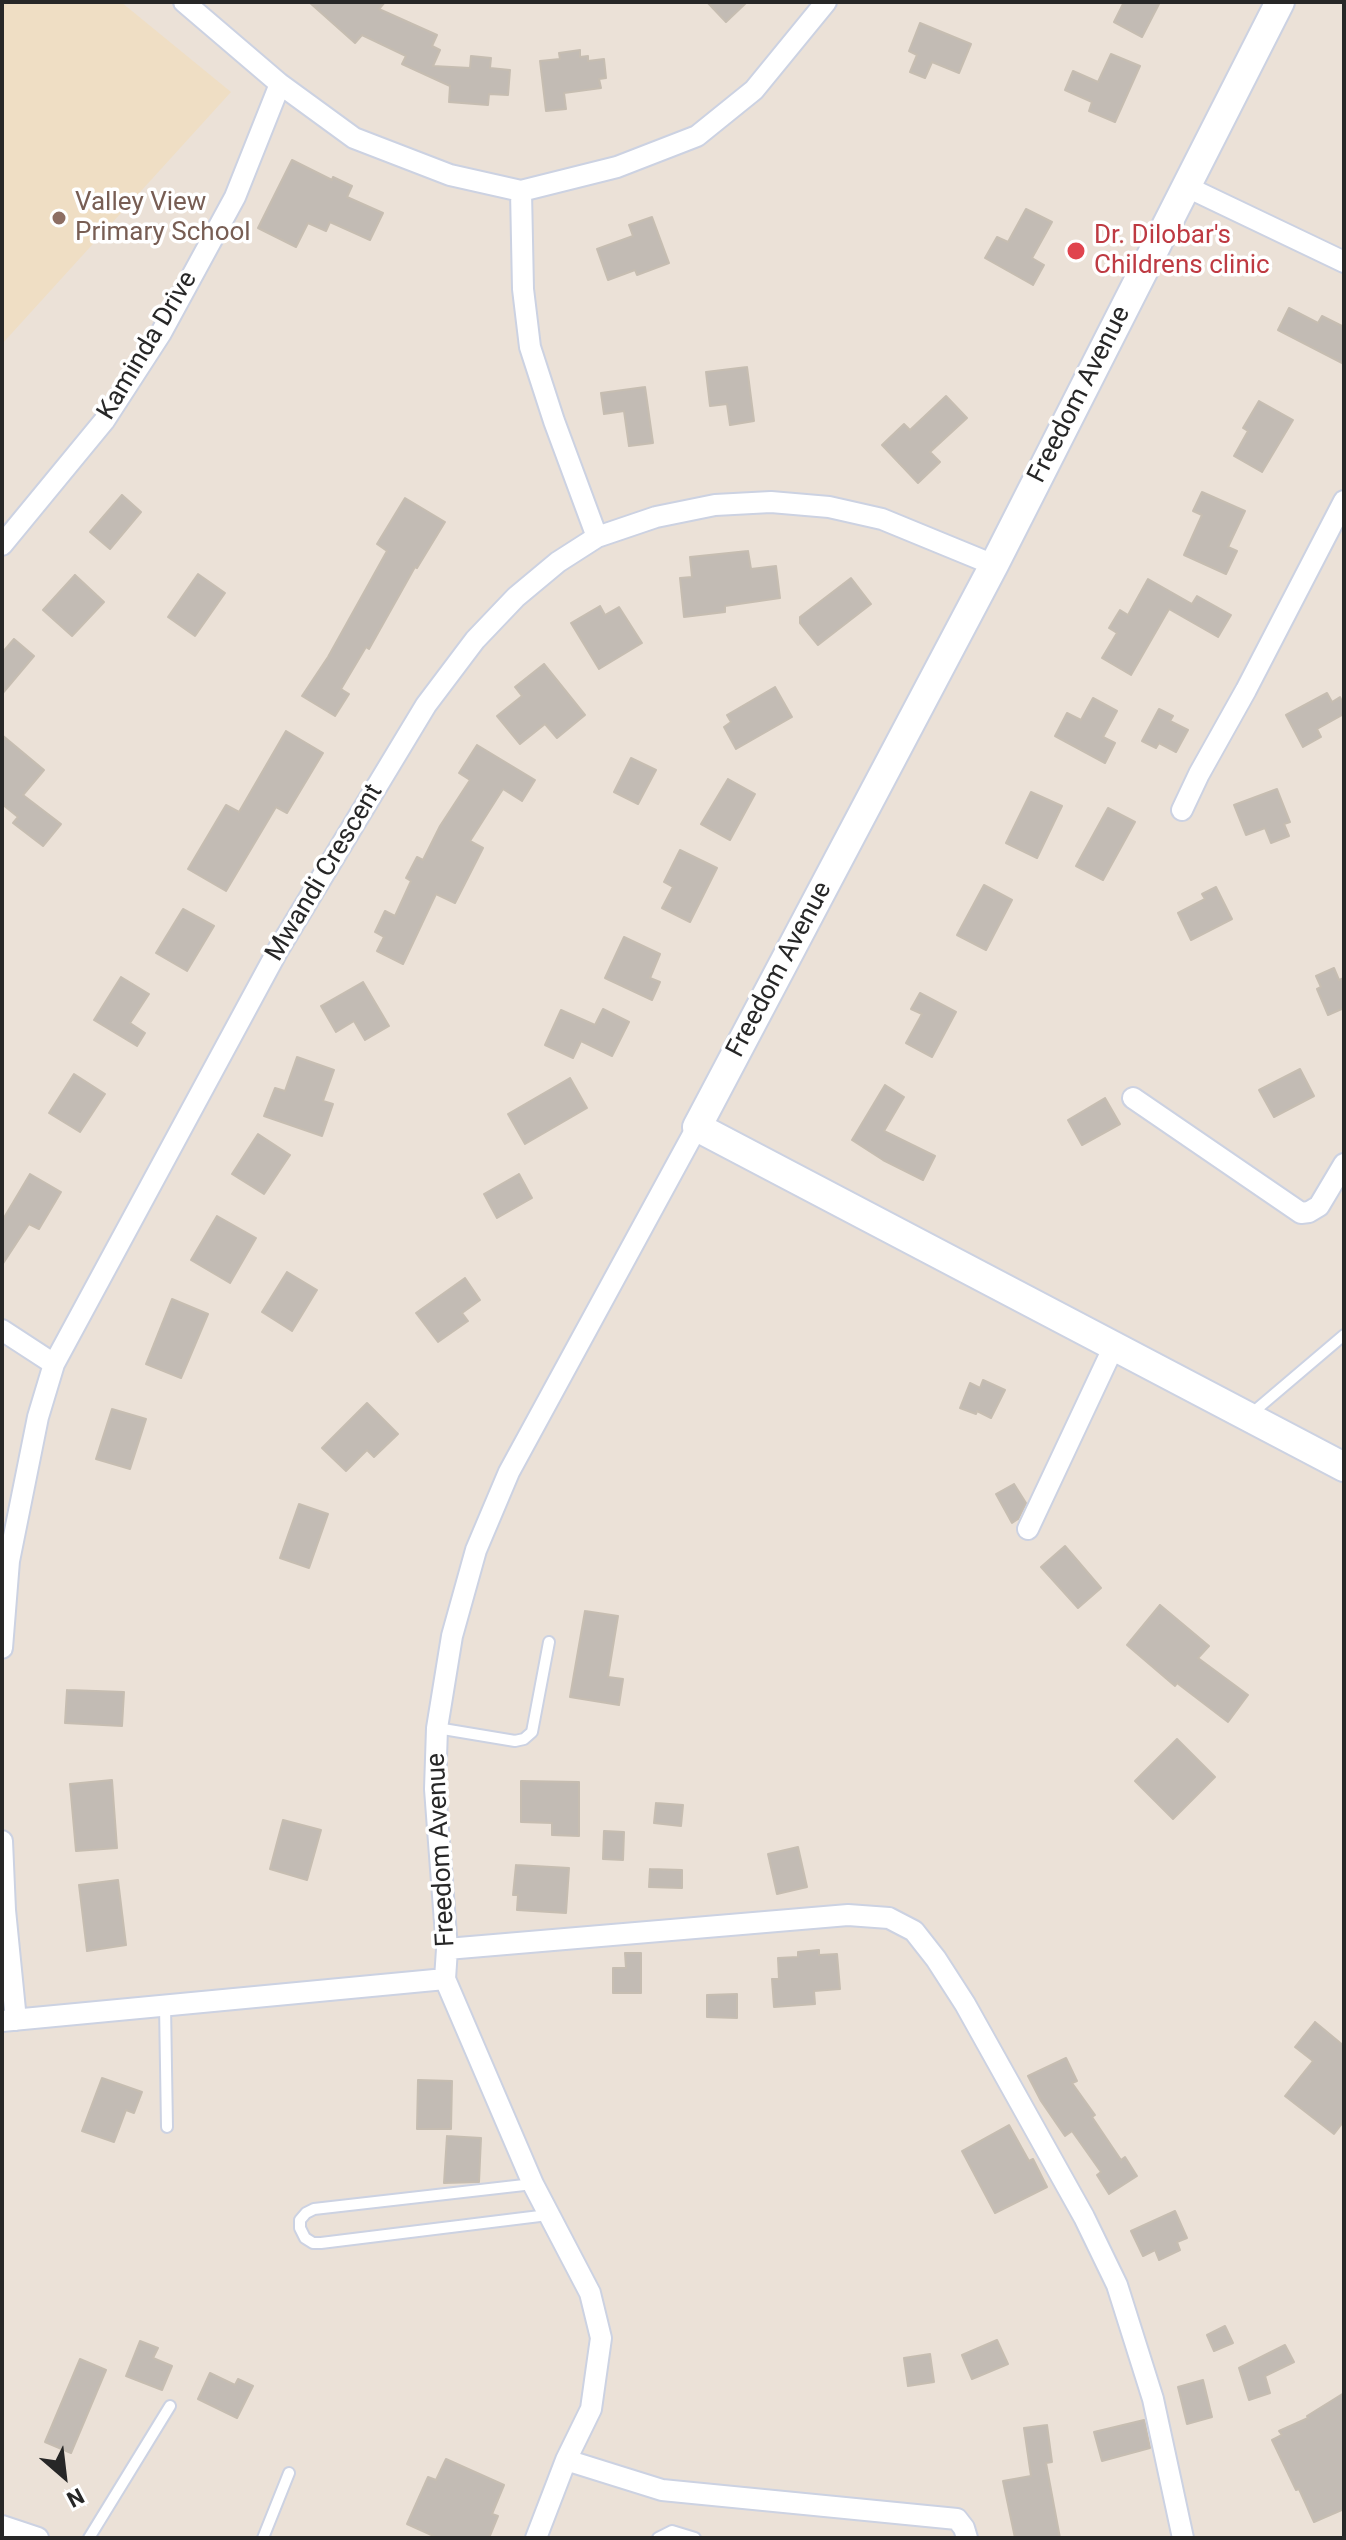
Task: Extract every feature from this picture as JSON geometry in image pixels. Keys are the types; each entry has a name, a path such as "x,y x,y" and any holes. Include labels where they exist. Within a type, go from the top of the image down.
{"main road":[{"name":"Freedom Avenue","path":"697,1127 994,565 1280,2"},
{"path":"697,1127 1344,1467"}],"street":[{"path":"184,2 280,84 354,138 450,175 521,191 617,167 697,136 754,90 826,2"},
{"name":"Kaminda Drive","path":"2,545 104,421 161,333 235,197 280,84"},
{"path":"1185,186 1344,262"},
{"path":"521,191 523,289 530,347 597,537"},
{"path":"1182,810 1344,501"},
{"name":"Mwandi Crescent","path":"2,1648 9,1561 38,1417 54,1364 278,950 426,705 475,640 516,597 558,562 597,537 656,517 701,508 771,502 829,507 882,519 994,565"},
{"path":"1133,1098 1301,1213 1319,1206 1344,1164"},
{"name":"Freedom Avenue","path":"536,2538 566,2460 591,2409 601,2338 590,2293 533,2184 445,1979 447,1949 435,1789 437,1728 452,1636 476,1550 509,1472 697,1127"},
{"path":"2,1330 54,1364"},
{"path":"1028,1529 1114,1346"},
{"path":"2,1841 9,2020"},
{"path":"447,1949 848,1915 889,1918 914,1931 965,2004 1084,2217 1117,2285 1153,2399 1183,2538"},
{"name":"Freedom Avenue","path":"9,2020 445,1979"},
{"path":"566,2460 662,2490 957,2519 967,2538"},
{"path":"2,2526 38,2538"}],"lane":[{"path":"1248,1416 1344,1335"},
{"path":"437,1728 515,1741 524,1739 532,1732 549,1642"},
{"path":"165,2005 167,2127"},
{"path":"533,2184 314,2209 300,2220 300,2228 305,2238 321,2243 548,2215"},
{"path":"89,2538 170,2406"},
{"path":"263,2538 289,2473"},
{"path":"658,2538 672,2531 695,2538"}],"shaded area":[{"name":"Valley View Primary School","path":"2,2 121,2 231,92 2,344"}],"building":[{"path":"309,2 385,2 379,9 437,35 432,46 440,50 433,66 470,68 471,56 491,58 490,68 510,70 508,95 489,94 488,105 449,102 450,86 402,64 406,56 362,35 355,43"},
{"path":"707,2 747,2 726,22"},
{"path":"1124,2 1160,2 1142,37 1114,22"},
{"path":"920,23 971,44 959,73 932,62 925,78 910,72 917,55 909,51"},
{"path":"580,50 580,57 588,56 588,61 604,59 606,78 599,79 601,88 564,93 566,109 546,111 540,61 560,59 559,53"},
{"path":"1111,54 1140,66 1115,122 1089,111 1092,102 1065,90 1073,71 1098,82"},
{"path":"292,160 332,180 333,177 352,186 347,197 383,213 370,240 330,222 326,231 308,223 296,247 258,228"},
{"path":"1026,209 1052,222 1032,258 1044,265 1033,285 985,258 997,237 1008,242"},
{"path":"652,217 669,263 637,275 635,270 608,280 597,249 633,236 629,225"},
{"path":"1289,308 1318,323 1322,316 1344,327 1344,364 1278,330"},
{"path":"747,367 754,421 730,425 727,404 710,406 706,372"},
{"path":"645,387 653,443 629,446 624,411 604,414 601,393"},
{"path":"946,396 967,418 930,452 940,462 918,483 882,445 904,424 910,430"},
{"path":"1259,401 1293,420 1262,472 1234,456 1248,431 1243,428"},
{"path":"1202,492 1245,511 1228,547 1237,551 1226,574 1184,555 1202,515 1193,511"},
{"path":"122,495 141,512 110,549 90,532"},
{"path":"405,498 445,522 415,567 369,649 366,647 341,689 349,694 335,716 302,696 328,657 387,551 377,544"},
{"path":"748,551 751,569 776,566 780,598 725,606 725,612 684,617 680,578 692,577 690,557"},
{"path":"198,574 225,593 195,636 168,617"},
{"path":"75,575 104,602 72,636 43,610"},
{"path":"851,578 871,604 818,645 800,623 800,617"},
{"path":"1148,579 1192,604 1197,596 1231,615 1218,637 1169,609 1131,675 1102,658 1117,633 1109,628 1120,610 1128,615"},
{"path":"600,606 605,615 619,607 642,643 599,669 571,623"},
{"path":"14,639 34,656 2,694 2,653"},
{"path":"544,664 585,715 557,738 545,724 520,744 497,716 522,696 515,687"},
{"path":"775,687 792,717 736,749 724,727 731,722 727,715"},
{"path":"1327,693 1332,702 1340,697 1344,714 1317,729 1321,737 1303,747 1286,715"},
{"path":"1093,698 1117,711 1103,737 1115,743 1105,763 1055,736 1067,713 1081,720"},
{"path":"1159,709 1173,716 1170,721 1188,730 1176,752 1159,743 1156,748 1142,741"},
{"path":"286,731 323,753 287,813 276,807 226,891 188,869 226,805 239,812"},
{"path":"2,735 44,770 23,795 61,824 43,846 13,823 18,817 2,804"},
{"path":"477,745 535,780 522,801 503,789 470,841 483,848 455,903 436,894 403,964 377,951 384,937 375,932 385,911 395,916 411,881 406,878 417,857 423,860 440,826 470,780 459,773"},
{"path":"631,758 656,770 638,804 614,792"},
{"path":"728,779 755,794 730,840 701,824"},
{"path":"1277,789 1290,822 1284,824 1289,836 1271,843 1265,828 1246,835 1234,805"},
{"path":"1031,792 1062,806 1037,858 1006,843"},
{"path":"1108,808 1135,822 1103,880 1076,866"},
{"path":"680,850 717,868 690,922 662,908 673,887 664,882"},
{"path":"984,885 1012,900 986,950 957,935"},
{"path":"1216,887 1232,919 1191,940 1178,913 1205,899 1202,894"},
{"path":"183,909 214,926 187,971 156,953"},
{"path":"624,937 660,954 650,978 660,982 652,1000 605,978"},
{"path":"1334,968 1339,980 1344,978 1344,1008 1328,1015 1317,989 1321,987 1316,976"},
{"path":"121,977 149,994 130,1023 145,1033 137,1046 94,1020"},
{"path":"363,982 389,1026 365,1040 354,1021 336,1032 321,1006"},
{"path":"920,993 956,1012 932,1057 906,1043 922,1014 911,1009"},
{"path":"603,1009 629,1022 612,1056 581,1041 573,1058 545,1045 561,1010 595,1025"},
{"path":"297,1057 334,1070 323,1101 333,1104 322,1136 264,1116 275,1088 285,1091"},
{"path":"1300,1069 1314,1096 1274,1117 1259,1090"},
{"path":"74,1074 105,1094 80,1132 49,1113"},
{"path":"570,1078 587,1108 525,1144 508,1114"},
{"path":"885,1085 904,1097 884,1131 935,1156 923,1180 852,1140"},
{"path":"1105,1098 1120,1124 1082,1145 1068,1120"},
{"path":"258,1134 290,1155 264,1194 232,1174"},
{"path":"30,1174 61,1192 39,1229 29,1224 2,1265 2,1221"},
{"path":"519,1174 532,1198 497,1218 484,1194"},
{"path":"217,1216 256,1238 230,1283 191,1260"},
{"path":"287,1272 317,1290 292,1331 262,1312"},
{"path":"465,1278 480,1300 462,1313 468,1321 438,1342 416,1313"},
{"path":"172,1299 208,1314 181,1378 146,1364"},
{"path":"983,1380 1005,1390 991,1418 960,1408 970,1383 980,1388"},
{"path":"367,1403 398,1434 374,1457 367,1450 346,1471 322,1448"},
{"path":"112,1409 146,1419 130,1469 96,1459"},
{"path":"1014,1484 1026,1503 1018,1519 1012,1523 996,1494"},
{"path":"299,1504 328,1514 309,1568 280,1558"},
{"path":"1065,1546 1101,1588 1078,1608 1041,1567"},
{"path":"1160,1605 1209,1646 1198,1658 1248,1695 1228,1722 1177,1683 1175,1686 1127,1645"},
{"path":"585,1611 618,1616 608,1677 623,1679 619,1705 570,1697"},
{"path":"67,1690 124,1692 122,1726 65,1723"},
{"path":"1177,1739 1215,1777 1173,1819 1135,1781"},
{"path":"112,1780 117,1848 76,1851 70,1784"},
{"path":"521,1781 579,1782 579,1836 552,1835 552,1823 521,1822"},
{"path":"656,1803 683,1805 681,1826 654,1823"},
{"path":"283,1820 321,1830 307,1880 270,1869"},
{"path":"604,1831 624,1832 623,1860 603,1859"},
{"path":"798,1847 807,1887 777,1894 768,1854"},
{"path":"516,1865 569,1868 566,1913 517,1910 518,1895 513,1895"},
{"path":"650,1869 682,1870 682,1888 649,1887"},
{"path":"118,1880 126,1945 87,1951 79,1885"},
{"path":"819,1950 819,1955 837,1954 840,1989 814,1991 815,2004 774,2007 772,1979 779,1979 778,1958 798,1957 798,1952"},
{"path":"625,1953 641,1953 641,1993 613,1993 613,1968 626,1968"},
{"path":"737,1994 737,2018 707,2017 707,1995"},
{"path":"1315,2022 1344,2046 1344,2121 1334,2134 1285,2096 1313,2061 1295,2047"},
{"path":"1066,2058 1077,2081 1072,2083 1095,2115 1092,2117 1121,2160 1125,2157 1137,2176 1109,2194 1097,2175 1101,2172 1072,2131 1065,2136 1028,2076"},
{"path":"102,2078 142,2092 134,2113 126,2110 114,2142 82,2131"},
{"path":"418,2080 452,2081 451,2129 417,2129"},
{"path":"1009,2125 1029,2161 1033,2159 1047,2187 995,2213 962,2151"},
{"path":"447,2136 481,2138 479,2182 444,2183"},
{"path":"1175,2211 1187,2238 1177,2242 1180,2250 1159,2260 1155,2250 1143,2256 1131,2231"},
{"path":"1225,2326 1233,2343 1214,2351 1207,2335"},
{"path":"997,2340 1008,2364 972,2379 962,2355"},
{"path":"140,2341 158,2348 153,2358 172,2366 162,2390 126,2376"},
{"path":"1285,2345 1294,2362 1265,2376 1270,2393 1249,2400 1239,2368"},
{"path":"930,2354 934,2382 908,2386 904,2358"},
{"path":"80,2359 106,2370 71,2453 45,2442"},
{"path":"210,2373 235,2385 238,2379 253,2386 237,2418 198,2399"},
{"path":"1203,2380 1212,2417 1187,2424 1178,2387"},
{"path":"1344,2393 1344,2509 1314,2522 1272,2440 1282,2435 1279,2431 1308,2418"},
{"path":"1144,2420 1150,2448 1102,2461 1094,2432"},
{"path":"1047,2425 1052,2462 1046,2463 1060,2538 1015,2538 1003,2481 1031,2476 1024,2428"},
{"path":"446,2459 504,2485 492,2514 498,2516 489,2538 438,2538 407,2524 428,2477 436,2480"}],"place":[{"name":"Valley View Primary School","path":"59,218"},
{"name":"Dr. Dilobar's Childrens clinic","path":"1076,251"}]}
